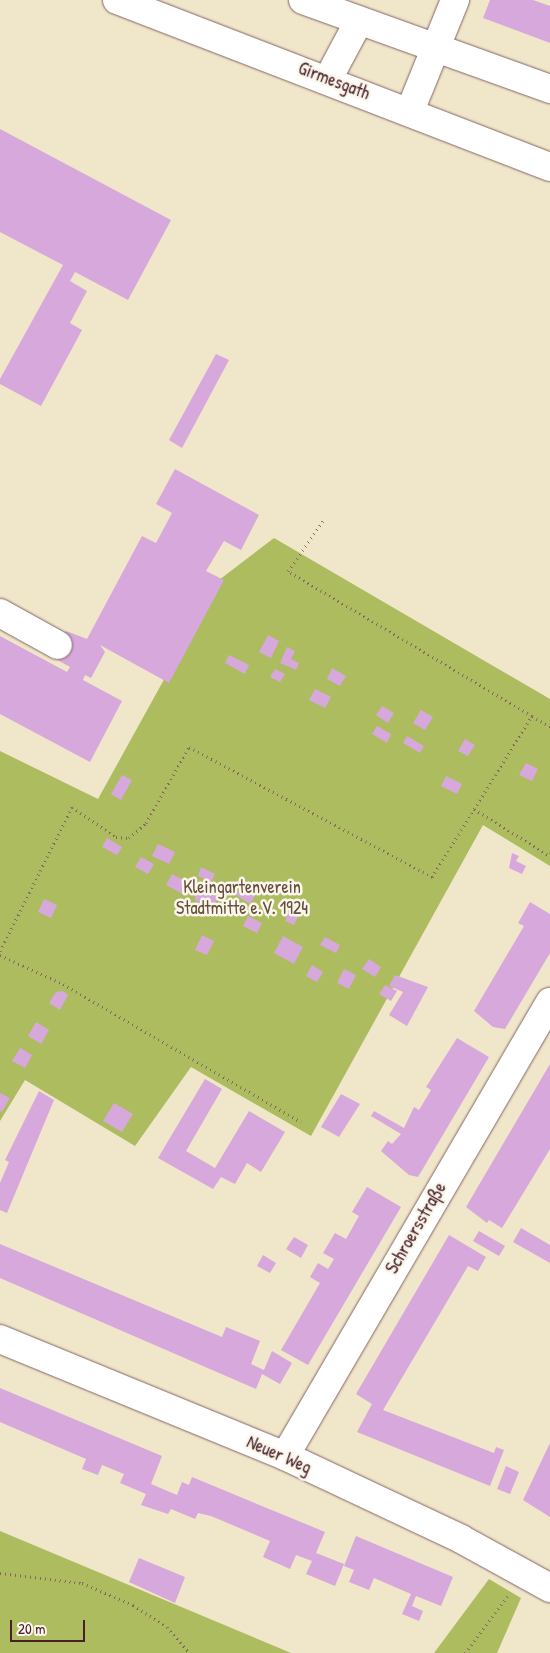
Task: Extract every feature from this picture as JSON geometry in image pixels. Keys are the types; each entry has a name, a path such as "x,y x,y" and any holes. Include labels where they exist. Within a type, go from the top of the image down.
{"street":[{"name":"Girmesgath","path":"117,0 328,78 550,166"},
{"path":"303,0 359,21 437,46 550,89"},
{"path":"410,111 454,0"},
{"path":"328,78 359,21"},
{"path":"0,613 58,645"},
{"name":"Schroersstraße","path":"285,1456 550,1002"},
{"name":"Neuer Weg","path":"0,1339 285,1456 524,1572 550,1588"}],"path":[{"path":"323,521 288,571 550,727"},
{"path":"301,1122 63,984 0,953 72,807 116,837 129,838 146,824 189,747 432,877 532,716"},
{"path":"474,809 550,856"},
{"path":"465,1653 524,1572"},
{"path":"0,1573 82,1583 133,1605 167,1627 190,1653"}],"green space":[{"name":"Kleingartenverein Stadtmitte e.V. 1924","path":"274,538 550,699 550,866 483,825 311,1136 191,1067 135,1146 25,1080 0,1121 0,751 98,799 219,580"},
{"path":"0,1531 210,1619 291,1653 0,1653"},
{"path":"489,1579 521,1598 497,1653 434,1653"}],"building":[{"path":"490,0 533,0 550,6 550,43 483,18"},
{"path":"0,129 171,220 128,300 75,272 70,281 87,291 70,323 82,330 41,406 0,384 0,379 63,265 0,232"},
{"path":"216,354 229,360 182,448 169,440"},
{"path":"175,469 259,515 241,550 224,541 206,571 224,580 169,683 100,645 105,652 91,678 85,675 83,680 122,701 90,762 0,714 0,636 67,672 70,667 52,657 58,645 66,631 87,639 142,536 156,543 172,513 156,504"},
{"path":"268,635 279,641 271,658 259,652"},
{"path":"287,647 295,651 291,659 299,663 296,670 280,663"},
{"path":"229,655 249,665 245,674 225,663"},
{"path":"332,668 346,676 340,686 327,679"},
{"path":"275,669 285,674 280,682 270,677"},
{"path":"315,689 331,697 325,708 309,700"},
{"path":"382,706 394,713 388,723 376,715"},
{"path":"421,710 433,717 425,730 413,723"},
{"path":"377,726 391,734 387,743 372,734"},
{"path":"407,736 424,746 420,753 403,743"},
{"path":"465,739 475,745 468,756 458,751"},
{"path":"526,763 538,769 532,781 519,775"},
{"path":"122,775 132,780 121,800 111,794"},
{"path":"446,776 462,784 457,794 441,786"},
{"path":"107,838 122,847 117,855 102,847"},
{"path":"158,844 175,852 169,864 152,856"},
{"path":"512,853 519,856 516,861 526,866 522,874 509,868"},
{"path":"141,857 154,864 148,874 135,867"},
{"path":"201,867 215,874 211,882 198,876"},
{"path":"172,874 189,883 183,894 166,885"},
{"path":"196,887 218,898 211,912 195,900"},
{"path":"242,887 255,896 250,904 236,895"},
{"path":"44,899 57,905 51,918 38,912"},
{"path":"530,902 550,914 550,953 505,1029 493,1027 474,1011 524,926 518,923"},
{"path":"291,906 301,910 294,925 285,921"},
{"path":"248,916 262,923 257,933 243,926"},
{"path":"202,935 214,941 207,955 195,950"},
{"path":"283,936 303,947 294,964 274,953"},
{"path":"325,937 340,945 336,953 320,945"},
{"path":"369,959 381,967 375,977 362,969"},
{"path":"312,965 323,972 317,982 306,976"},
{"path":"344,969 356,975 349,989 337,983"},
{"path":"395,975 428,987 407,1026 389,1015 403,992 389,986"},
{"path":"385,985 397,991 391,1001 379,994"},
{"path":"63,991 68,995 60,1010 49,1003 56,992"},
{"path":"36,1022 49,1030 41,1044 28,1036"},
{"path":"457,1038 489,1057 418,1177 409,1175 381,1151 388,1141 392,1144 401,1134 371,1116 374,1111 404,1128 414,1107 419,1110 431,1090 426,1087"},
{"path":"20,1048 32,1055 25,1068 12,1061"},
{"path":"550,1064 550,1149 502,1228 489,1220 487,1223 466,1207"},
{"path":"205,1079 222,1089 186,1151 215,1168 249,1111 285,1132 261,1172 247,1163 235,1184 221,1177 213,1189 158,1158"},
{"path":"39,1091 54,1100 7,1213 0,1210 0,1183 9,1162 5,1160"},
{"path":"0,1093 10,1098 2,1112 0,1111"},
{"path":"341,1094 360,1104 339,1137 321,1127"},
{"path":"114,1103 133,1114 122,1132 103,1121"},
{"path":"367,1187 401,1207 308,1365 281,1350 320,1283 310,1277 318,1263 328,1269 334,1259 323,1253 335,1233 346,1239 359,1216 352,1212"},
{"path":"521,1228 550,1245 550,1263 513,1242"},
{"path":"479,1231 505,1246 499,1256 473,1241"},
{"path":"449,1235 486,1257 478,1271 468,1266 383,1410 494,1453 496,1447 504,1450 490,1486 357,1432 372,1404 356,1394"},
{"path":"294,1237 308,1245 301,1258 286,1249"},
{"path":"0,1244 222,1337 226,1327 260,1341 251,1364 264,1370 272,1351 292,1363 280,1384 262,1374 256,1389 0,1278"},
{"path":"263,1255 276,1263 270,1273 257,1266"},
{"path":"0,1388 162,1456 151,1484 177,1495 182,1482 189,1485 192,1477 325,1532 316,1553 344,1564 335,1586 306,1574 312,1561 296,1555 290,1569 263,1557 270,1541 211,1516 198,1513 195,1519 171,1509 168,1514 141,1505 146,1494 120,1483 124,1474 102,1465 98,1475 82,1469 86,1459 0,1422"},
{"path":"550,1443 550,1517 523,1500"},
{"path":"506,1466 519,1472 510,1494 497,1489"},
{"path":"356,1536 453,1577 441,1606 416,1596 412,1606 423,1611 419,1621 402,1614 411,1594 374,1578 369,1590 349,1582 354,1570 344,1566"},
{"path":"139,1558 185,1577 175,1603 129,1582"}]}
